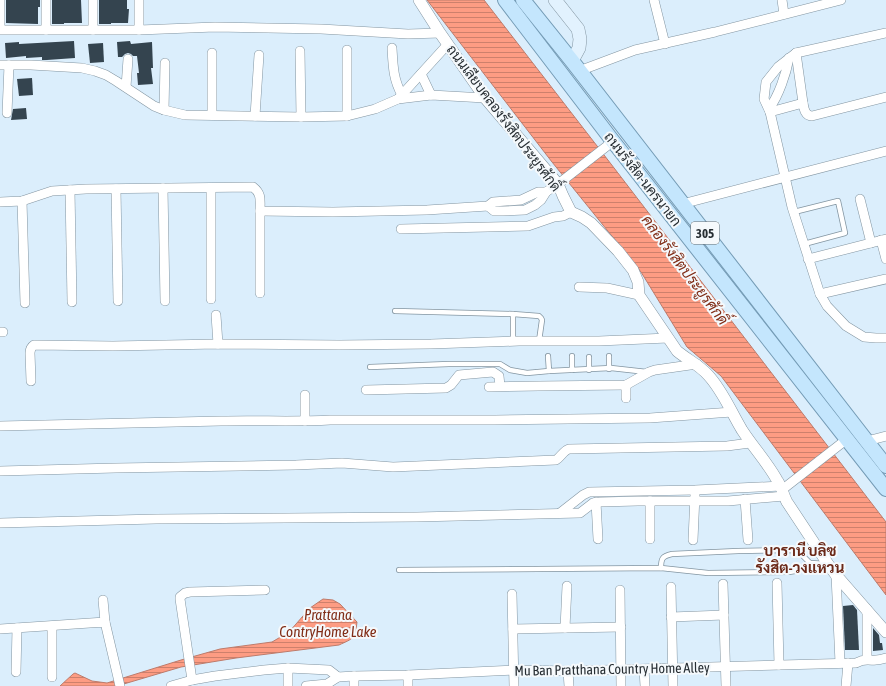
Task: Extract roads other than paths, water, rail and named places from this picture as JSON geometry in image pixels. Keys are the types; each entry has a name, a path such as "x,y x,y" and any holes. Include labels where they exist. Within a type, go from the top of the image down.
{"main road":[{"name":"ถนนรังสิต-นครนายก","path":"504,0 610,143 844,441 886,489"},
{"name":"ถนนรังสิต-นครนายก","path":"523,0 886,466"},
{"path":"555,0 578,29 580,40 575,66"}],"street":[{"path":"0,0 0,30 139,30 214,27 321,29 408,34 440,33"},
{"path":"46,0 46,30"},
{"path":"93,0 93,30"},
{"path":"139,0 139,30"},
{"name":"ถนนเลียบคลองรังสิตประยูรศักดิ์","path":"419,0 440,33 486,98 505,122 560,183 563,196 571,212"},
{"path":"654,0 665,44"},
{"path":"782,0 784,14"},
{"path":"800,0 802,10"},
{"path":"575,66 841,0"},
{"path":"886,33 792,56 778,67 766,82 764,99 770,110 793,210 820,294 827,306 846,326 864,337 886,338"},
{"path":"7,113 5,65 31,65 82,68 95,71 106,75 154,106 185,115 301,117 347,116 375,109 400,97 448,44"},
{"path":"392,48 394,77 400,97"},
{"path":"347,50 347,116"},
{"path":"300,51 301,117"},
{"path":"212,53 212,115"},
{"path":"255,116 259,55"},
{"path":"792,56 803,103 808,116 886,97"},
{"path":"770,110 792,56"},
{"path":"126,87 128,59"},
{"path":"164,110 165,63"},
{"path":"421,74 431,96"},
{"path":"400,97 431,96 486,98"},
{"path":"770,110 803,103"},
{"path":"260,211 333,212 419,210 488,206 494,210 503,211 525,210 535,205 541,200 546,192 560,183 610,143"},
{"path":"682,204 886,151"},
{"path":"0,202 22,200 52,191 253,187 258,192 260,197 260,293"},
{"path":"163,188 165,301"},
{"path":"211,188 211,299"},
{"path":"116,189 118,301"},
{"path":"70,190 72,302"},
{"path":"860,199 872,243"},
{"path":"22,200 24,303"},
{"path":"401,229 528,226 554,217 563,216 571,212 582,216 591,223 618,251 633,270 638,282 639,295 677,351 685,358 697,364 715,383 750,443 777,479 787,502 828,564 886,632"},
{"path":"808,258 884,240 886,259"},
{"path":"820,294 886,279"},
{"path":"579,287 607,288 639,295"},
{"path":"216,315 218,344"},
{"path":"32,380 30,349 34,345 354,345 513,341 599,341 668,338"},
{"path":"489,387 626,385 655,370 697,364"},
{"path":"366,390 446,388 459,375 494,372 499,376 500,386"},
{"path":"626,385 626,398"},
{"path":"305,395 305,421"},
{"path":"0,426 234,420 305,421 650,418 732,412"},
{"path":"867,442 886,436"},
{"path":"0,524 156,519 417,517 560,513 580,512 596,502 728,501 745,499 783,490 844,441"},
{"path":"0,471 342,463 393,467 556,460 569,449 727,446 750,443"},
{"path":"693,540 695,490"},
{"path":"560,513 583,495 590,492 783,490"},
{"path":"745,499 748,540"},
{"path":"650,501 650,539"},
{"path":"596,502 598,539"},
{"path":"836,575 848,663 846,686"},
{"path":"777,583 779,665"},
{"path":"723,584 726,686"},
{"path":"565,628 567,586"},
{"path":"671,587 673,686"},
{"path":"191,675 180,599 182,595 190,592 265,590"},
{"path":"620,590 621,686"},
{"path":"512,594 514,686"},
{"path":"103,600 105,622 120,686"},
{"path":"867,609 871,660"},
{"path":"671,616 724,615"},
{"path":"0,629 105,622"},
{"path":"52,626 52,677"},
{"path":"513,629 621,626"},
{"path":"16,672 17,628"},
{"name":"Mu Ban Pratthana Country Home Alley","path":"306,686 327,684 338,678 354,676 514,670 621,670 848,663 886,658"},
{"path":"288,668 288,686"},
{"path":"172,686 191,675 288,668 328,670 338,678"},
{"path":"644,669 645,686"},
{"path":"568,671 568,686"},
{"path":"408,675 408,686"},
{"path":"354,676 354,686"}],"lane":[{"path":"793,210 838,201 845,233 804,244"},
{"path":"395,311 539,316 542,318 539,341"},
{"path":"513,314 513,341"},
{"path":"548,356 549,371"},
{"path":"572,356 572,370"},
{"path":"609,356 609,369"},
{"path":"589,357 589,370"},
{"path":"370,367 500,364 510,370 527,373 609,369 649,372"},
{"path":"662,568 662,558 665,555 738,551 795,550 798,551 810,563"},
{"path":"400,570 662,568 708,573 789,572 802,568 810,563 828,564"}],"water":[{"name":"คลองรังสิตประยูรศักดิ์","path":"427,0 484,0 611,164 886,522 886,595 721,376 687,347 641,272 552,162"},
{"name":"Prattana ContryHome Lake","path":"323,599 333,600 340,604 357,622 354,635 351,639 339,645 236,658 181,667 117,686 60,686 75,673 92,681 107,683 220,649 272,642 289,632 310,608"}],"district":[{"name":"บารานี บลิซ รังสิต-วงแหวน","path":"800,560"}]}
